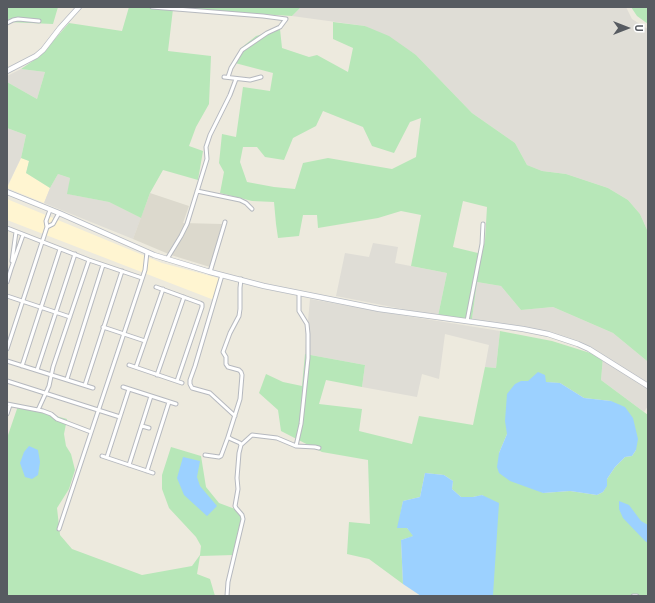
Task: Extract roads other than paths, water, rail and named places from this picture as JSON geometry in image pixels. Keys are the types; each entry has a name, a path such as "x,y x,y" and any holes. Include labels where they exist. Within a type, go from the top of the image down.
{"main road":[{"path":"7,71 36,56 43,50 79,7"},
{"path":"7,192 147,252 210,272 264,286 379,309 523,329 548,334 589,349 648,386"}],"street":[{"path":"152,7 286,19 280,27 242,50 226,77 250,80 261,77"},
{"path":"7,23 18,19 39,21"},
{"path":"167,259 187,224 207,159 206,147 236,79"},
{"path":"197,191 240,200 246,202 252,209"},
{"path":"7,349 47,227 46,221 50,210"},
{"path":"47,227 52,224 59,213"},
{"path":"210,272 225,222"},
{"path":"467,321 482,244 483,224"},
{"path":"7,228 89,260 142,278"},
{"path":"11,268 16,232"},
{"path":"7,282 23,234"},
{"path":"22,366 60,249"},
{"path":"59,529 142,278 147,262 147,252"},
{"path":"37,370 75,254"},
{"path":"147,262 154,254"},
{"path":"38,410 52,375 53,367 89,260"},
{"path":"67,379 103,265"},
{"path":"84,385 122,271"},
{"path":"222,275 190,384 192,388 210,393 235,416"},
{"path":"206,455 221,456 240,399 241,372 228,367 226,364 226,357 223,352 239,316 241,279"},
{"path":"156,287 202,304 177,381"},
{"path":"136,367 163,289"},
{"path":"296,446 301,424 308,358 307,324 299,311 299,293"},
{"path":"7,296 70,318"},
{"path":"157,375 184,297"},
{"path":"103,327 145,341"},
{"path":"7,361 93,388"},
{"path":"129,365 182,383"},
{"path":"7,381 120,418"},
{"path":"123,387 176,404"},
{"path":"107,457 129,389"},
{"path":"129,465 151,396"},
{"path":"147,472 169,402"},
{"path":"7,414 9,404 44,411 57,419 92,432"},
{"path":"142,426 148,428"},
{"path":"227,596 228,582 243,519 242,515 235,506 238,489 237,478 241,445 252,435 277,438 296,446 319,448"},
{"path":"228,437 241,445"},
{"path":"102,456 153,474"}],"water":[{"path":"538,372 545,375 546,382 560,383 584,398 611,401 625,407 633,418 638,439 636,450 632,456 625,457 615,467 607,479 607,486 603,492 597,495 570,491 543,493 510,481 499,473 497,467 499,453 507,434 505,421 507,394 515,384 521,381 528,381"},
{"path":"29,446 38,450 40,462 38,475 32,479 25,477 20,463 24,452"},
{"path":"183,457 200,461 197,477 200,486 217,506 207,516 184,495 177,478"},
{"path":"425,473 444,475 453,481 452,489 461,497 482,495 499,503 494,596 421,596 403,584 401,540 413,536 407,528 397,528 403,501 420,497"},
{"path":"619,501 629,505 641,521 648,525 648,543 623,518 619,509"}]}
